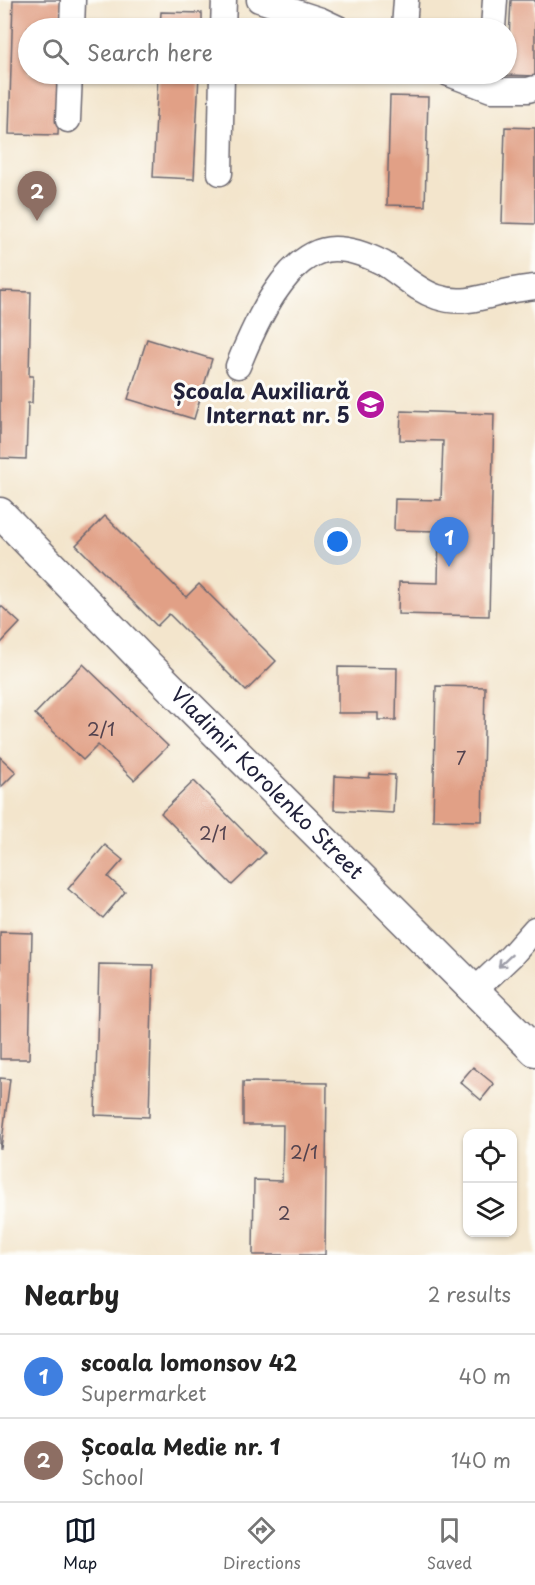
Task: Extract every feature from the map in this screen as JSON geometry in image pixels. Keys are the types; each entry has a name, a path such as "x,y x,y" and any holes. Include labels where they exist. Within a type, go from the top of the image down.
{"main road":[{"name":"Vladimir Korolenko Street","path":"0,513 141,658 535,1051"}],"street":[{"path":"72,18 73,0"},
{"path":"223,18 224,0"},
{"path":"405,18 406,0"},
{"path":"494,18 495,0"},
{"path":"267,1 315,18"},
{"path":"68,120 70,84"},
{"path":"220,173 222,84"},
{"path":"500,84 528,90 535,88"},
{"path":"238,366 250,335 266,305 290,272 314,254 333,248 351,250 382,263 413,285 436,297 459,301 476,300 535,287"},
{"path":"474,991 535,930"}],"building":[{"path":"13,0 62,0 61,18 18,18 18,84 60,84 58,135 9,134"},
{"path":"511,0 535,0 535,76 517,75 517,18 510,18"},
{"path":"161,12 202,13 202,18 161,18"},
{"path":"158,84 199,84 194,179 153,177"},
{"path":"390,96 428,97 425,206 387,205"},
{"path":"505,127 535,128 535,224 502,223"},
{"path":"0,291 31,292 29,376 33,376 32,403 28,403 26,459 0,458"},
{"path":"147,339 212,359 194,419 128,399"},
{"path":"401,411 494,414 489,616 398,614 399,582 438,583 439,531 394,530 395,499 441,500 443,441 400,440"},
{"path":"105,516 186,597 199,584 276,661 246,691 169,614 157,626 76,545"},
{"path":"0,605 20,623 0,644"},
{"path":"83,664 168,746 134,780 98,745 83,760 35,714"},
{"path":"338,667 397,668 396,720 378,720 378,713 338,713"},
{"path":"436,686 485,687 482,821 433,820"},
{"path":"0,757 16,772 0,788"},
{"path":"370,774 395,775 393,813 334,810 335,776 369,778"},
{"path":"194,781 265,853 232,885 161,813"},
{"path":"105,845 123,860 108,877 125,892 103,918 68,889"},
{"path":"0,932 32,933 29,1059 0,1059"},
{"path":"99,964 153,965 149,1117 95,1115"},
{"path":"473,1067 494,1084 481,1100 460,1082"},
{"path":"0,1078 10,1079 1,1148 0,1148"},
{"path":"243,1082 327,1083 325,1255 253,1255 254,1180 282,1181 283,1125 243,1125"}],"place":[{"name":"Școala Medie nr. 1","path":"37,221"},
{"name":"Școala Auxiliară Internat nr. 5","path":"371,404"},
{"name":"scoala lomonsov 42","path":"449,567"}]}
